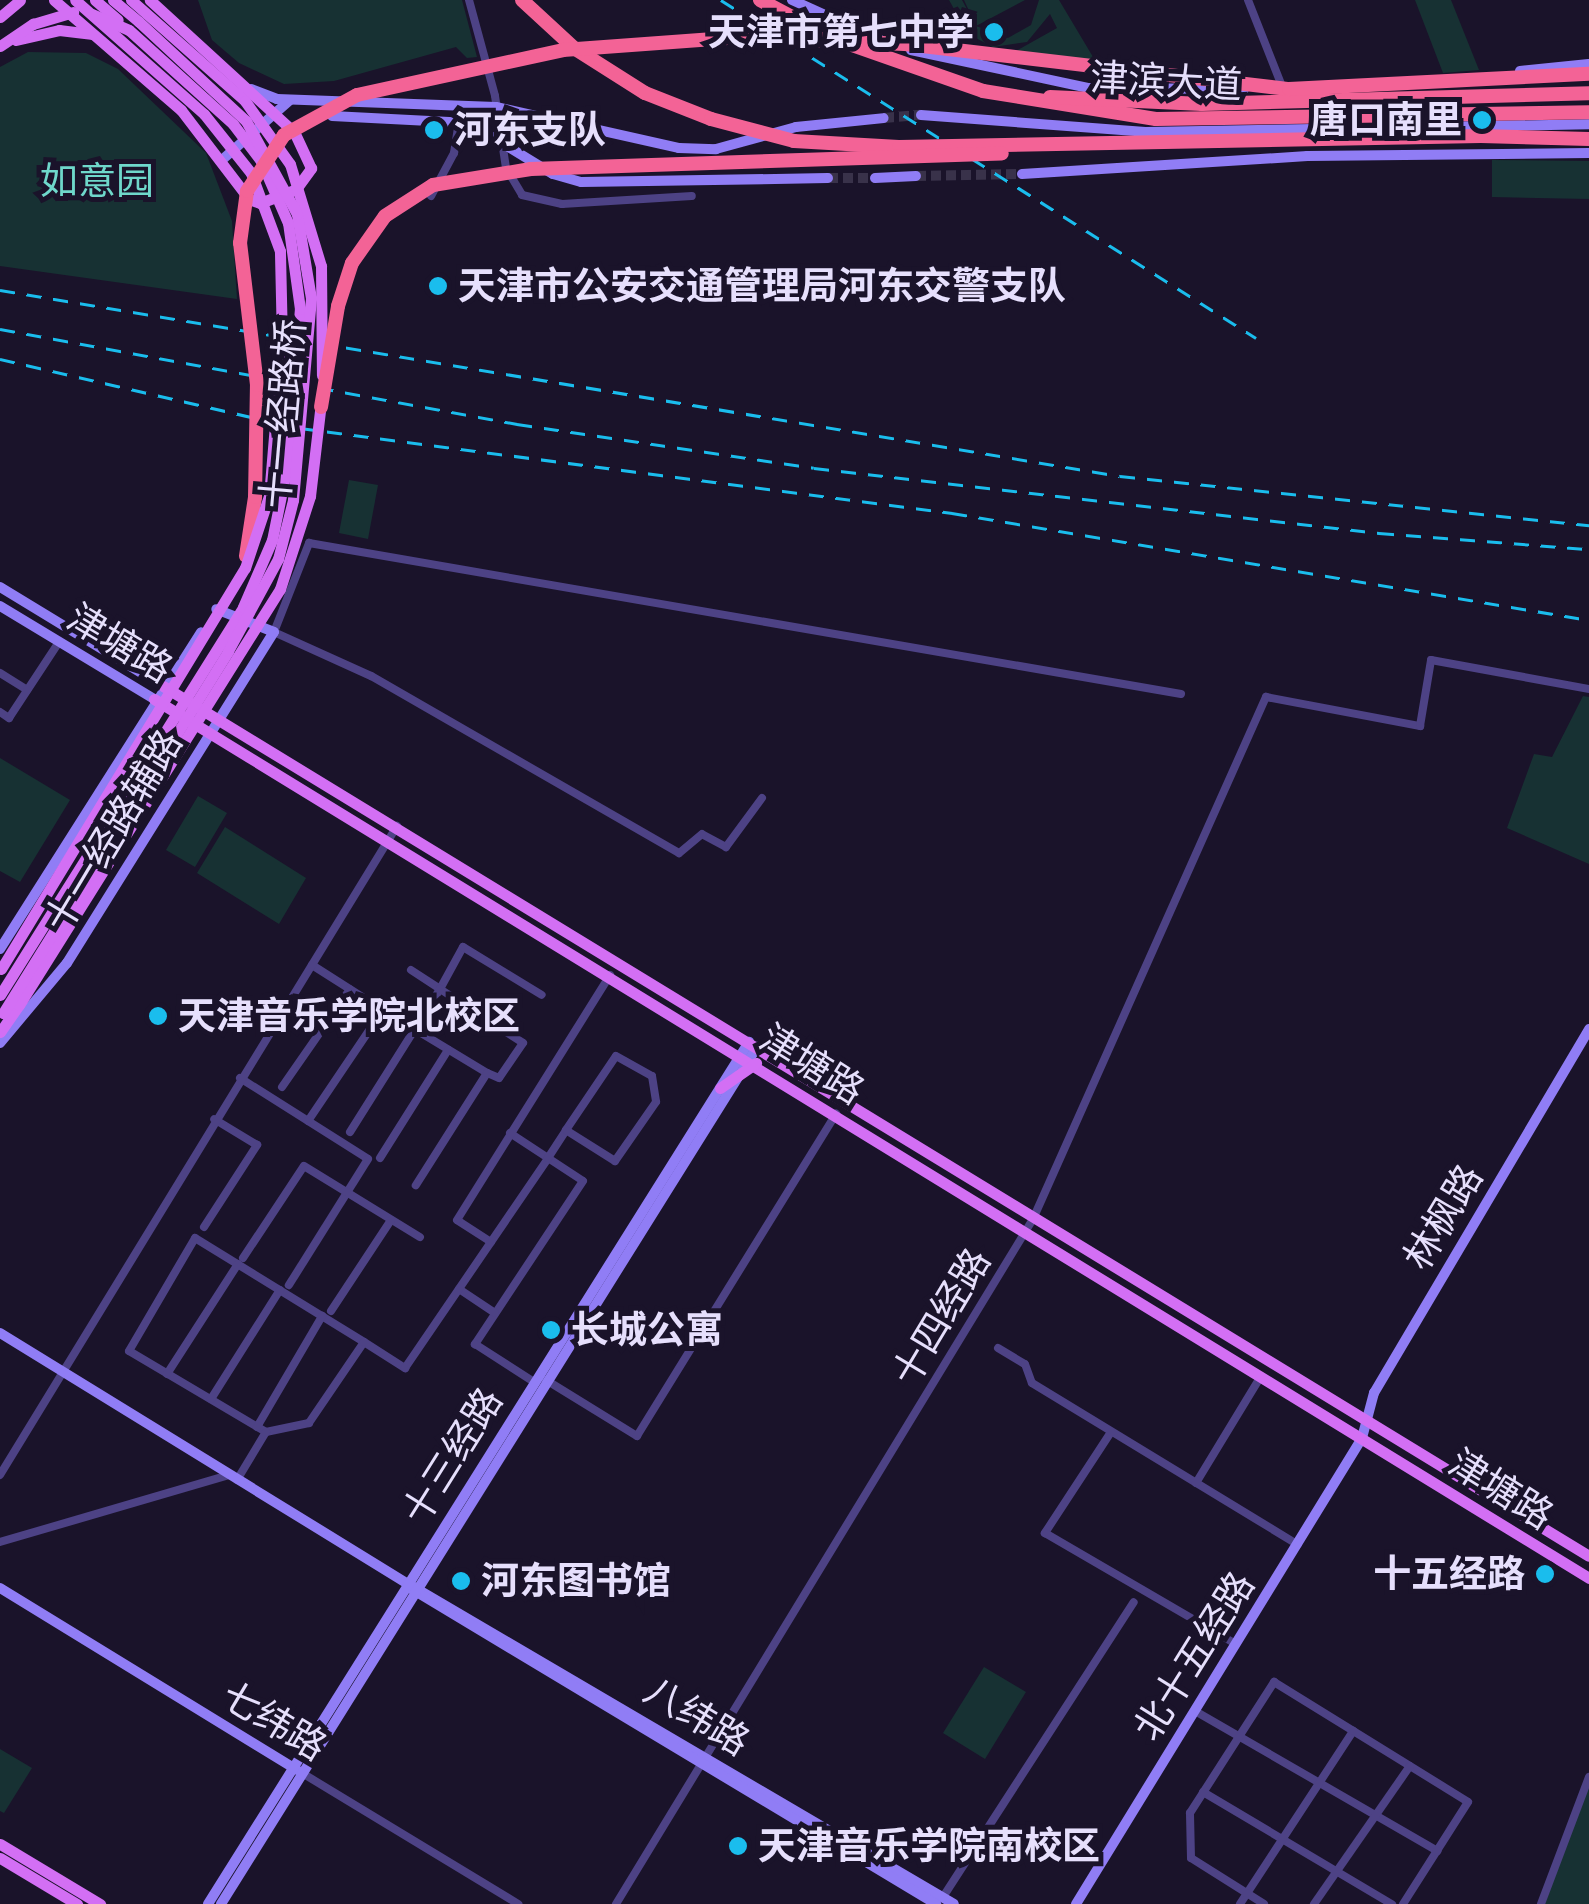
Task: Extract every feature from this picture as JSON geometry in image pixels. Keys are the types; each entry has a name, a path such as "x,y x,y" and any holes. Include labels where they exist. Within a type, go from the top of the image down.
{"highway":[{"path":"522,0 574,48 645,92 748,130 857,147 1148,137"},
{"name":"津滨大道","path":"760,0 895,64 1006,95 1156,119 1589,112"},
{"path":"245,568 259,445 241,260 247,191 284,134 357,95 564,50 738,37 863,40 1289,88 1589,74"},
{"path":"1006,95 1202,104 1589,93"},
{"name":"津滨大道","path":"1148,137 1481,136 1589,128"},
{"path":"1481,136 1589,139"},
{"path":"321,407 338,306 364,241 398,204 450,179 532,168 929,157 1148,137"}],"main road":[{"path":"0,17 20,0"},
{"path":"54,0 164,92 223,160 242,193 260,203 306,180 311,168 305,149 276,110 150,0"},
{"path":"1,970 245,568 265,514 272,467 284,304 274,228 250,173 228,142 75,0"},
{"path":"95,0 134,26"},
{"path":"113,0 134,26"},
{"path":"134,0 134,26"},
{"name":"十一经路桥","path":"0,1032 280,589 310,496 321,407 321,266 290,164 245,101 134,0"},
{"path":"792,0 851,30 928,56 1040,80 1132,92 1589,64"},
{"path":"0,47 68,13 94,14 134,26"},
{"name":"十一经路桥","path":"0,996 243,607 272,540 287,466 300,309 288,223 260,162 233,124 134,26"},
{"name":"十一经路桥","path":"1,1015 253,608 278,559 292,500 311,298 297,214 246,121 134,26"},
{"path":"0,47 48,32 95,35"},
{"path":"251,89 296,98 496,108 679,148 716,150 796,127 884,118"},
{"path":"223,160 276,110 296,98"},
{"name":"津滨大道","path":"921,115 1148,137"},
{"path":"305,149 309,126 332,116 459,122 501,138 553,174 581,182 828,178"},
{"path":"1148,137 1589,128"},
{"path":"1022,174 1307,156 1589,153"},
{"path":"875,178 916,176"},
{"name":"津塘路","path":"0,587 220,716 1033,1219 1589,1556"},
{"name":"津塘路","path":"0,606 777,1077 1589,1578"},
{"name":"十一经路辅路","path":"0,1043 68,964 274,632 218,607 154,699 2,942"},
{"name":"林枫路","path":"1362,1438 1374,1393 1589,1029"},
{"path":"724,1090 747,1061 753,1045"},
{"path":"747,1061 785,1065"},
{"path":"724,1090 751,1076 777,1077"},
{"name":"十三经路","path":"221,1904 410,1587 724,1090"},
{"name":"八纬路","path":"0,1334 410,1587 939,1900 954,1904"},
{"name":"十三经路","path":"208,1904 401,1611 422,1560 540,1381"},
{"name":"北十五经路","path":"1076,1904 1362,1438"},
{"path":"388,1572 406,1571 422,1560"},
{"name":"七纬路","path":"0,1588 298,1771"},
{"path":"0,1844 100,1904"},
{"path":"0,1858 77,1904"}],"street":[{"path":"469,0 512,185 548,204 692,196"},
{"path":"1248,0 1307,156"},
{"path":"431,196 454,152 459,122"},
{"path":"762,798 726,847 702,834 679,853 370,676 274,632 309,542 1181,694"},
{"path":"0,712 9,718 59,642"},
{"name":"十四经路","path":"616,1904 706,1762 1033,1219 1266,697 1420,726 1431,660 1589,689"},
{"path":"0,673 28,690"},
{"path":"0,1475 214,1119 397,826"},
{"path":"350,1132 464,947 542,994"},
{"path":"312,965 499,1078 522,1043 411,970"},
{"path":"491,1242 457,1220 610,975"},
{"path":"282,1088 350,989"},
{"path":"308,1121 383,1010"},
{"path":"380,1158 448,1050"},
{"path":"364,1342 309,1422 262,1429 129,1352 195,1238 241,1261 405,1368 616,1056 652,1076 656,1102 615,1161 566,1130"},
{"path":"416,1185 486,1073"},
{"path":"240,1078 368,1158 290,1284"},
{"path":"510,1133 584,1181 475,1344 637,1436 836,1114"},
{"path":"204,1227 257,1145 214,1119"},
{"path":"167,1374 304,1166 420,1238"},
{"path":"331,1310 391,1220"},
{"path":"459,1288 496,1313"},
{"path":"210,1399 280,1290"},
{"path":"0,1542 233,1478 322,1316"},
{"path":"998,1348 1025,1364 1032,1384 1298,1545"},
{"path":"1196,1483 1261,1376"},
{"path":"1112,1432 1044,1532 1236,1644"},
{"path":"939,1900 1134,1602"},
{"path":"1264,1904 1191,1858 1190,1813 1274,1682 1468,1802 1403,1904"},
{"path":"1195,1711 1437,1850"},
{"path":"1240,1904 1353,1731"},
{"path":"1314,1904 1410,1766"},
{"name":"七纬路","path":"298,1771 518,1904"},
{"path":"1541,1904 1589,1777"},
{"path":"1203,1792 1392,1904"}],"green space":[{"path":"198,0 462,0 477,57 467,58 456,47 334,81 284,84 239,63 212,40"},
{"path":"949,0 962,0 975,24 964,0 1025,0 976,26 1008,38 1031,25 1039,0 1059,0 1099,67 1014,52 1057,28 1050,14 1027,42 993,47 968,34"},
{"path":"1415,0 1451,0 1479,70 1443,73"},
{"name":"如意园","path":"28,52 86,53 118,69 206,153 232,221 237,299 0,266 0,67"},
{"path":"1492,160 1589,161 1589,199 1492,197"},
{"path":"349,480 378,485 368,539 339,533"},
{"path":"1583,696 1589,697 1589,864 1507,828 1534,754 1552,757"},
{"path":"0,758 70,800 20,882 0,871"},
{"path":"198,796 227,813 195,867 166,850"},
{"path":"225,827 306,878 279,924 197,873"},
{"path":"984,1667 1026,1692 985,1759 943,1733"},
{"path":"0,1749 32,1768 4,1813 0,1811"},
{"path":"1589,1782 1589,1904 1545,1904"}],"tunnel":[{"path":"884,118 921,115"},
{"path":"916,176 1022,174"},
{"path":"828,178 875,178"}],"railway":[{"path":"721,0 1256,338"},
{"path":"0,290 1120,476 1589,525"},
{"path":"0,329 517,424 814,468 1379,533 1589,549"},
{"path":"0,359 300,428 952,513 1589,620"}],"place":[{"name":"天津市第七中学","path":"994,32"},
{"name":"唐口南里","path":"1482,120"},
{"name":"河东支队","path":"434,130"},
{"name":"天津市公安交通管理局河东交警支队","path":"438,286"},
{"name":"天津音乐学院北校区","path":"158,1016"},
{"name":"长城公寓","path":"551,1330"},
{"name":"十五经路","path":"1545,1574"},
{"name":"河东图书馆","path":"461,1581"},
{"name":"天津音乐学院南校区","path":"738,1846"}]}
